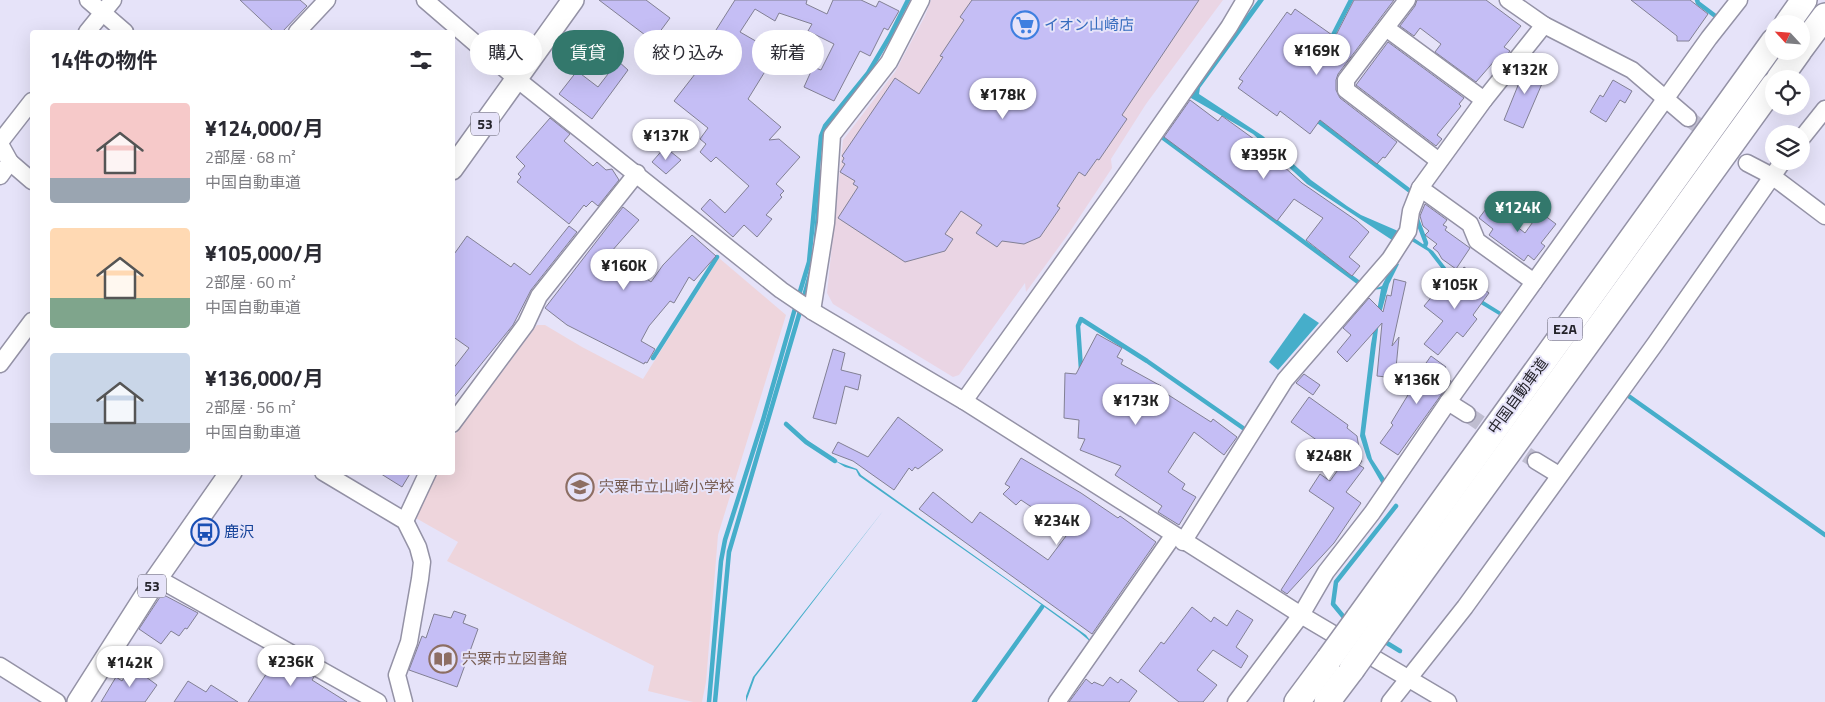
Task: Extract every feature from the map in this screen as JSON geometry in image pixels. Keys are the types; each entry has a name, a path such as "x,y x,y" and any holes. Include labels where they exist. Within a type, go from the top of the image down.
{"highway":[{"path":"1793,15 1804,0"},
{"path":"1810,36 1825,16"},
{"name":"中国自動車道","path":"1327,702 1352,669 1369,625 1765,54"},
{"name":"中国自動車道","path":"1297,702 1329,659 1369,625 1765,97"}],"main road":[{"name":"53","path":"455,165 518,80 573,0"},
{"name":"53","path":"78,702 157,578 229,475"}],"street":[{"path":"88,0 108,6 124,30"},
{"path":"299,30 327,0"},
{"path":"425,0 518,80 637,173 752,267 812,311 964,400 1178,539 1448,702"},
{"path":"812,311 826,223 832,135 889,62 921,0"},
{"path":"964,400 1133,164 1229,27 1245,0"},
{"path":"1407,0 1346,80 1346,90 1439,161"},
{"path":"1508,0 1544,25 1632,70 1688,118"},
{"path":"1236,702 1302,615 1326,572 1372,513 1448,402 1709,38 1739,0"},
{"path":"89,30 108,6"},
{"path":"1057,702 1178,539 1285,380 1390,259 1408,231 1411,211 1420,188 1484,100 1544,25"},
{"path":"1386,28 1484,100"},
{"path":"30,104 0,143 10,162 30,179"},
{"path":"1810,128 1825,109"},
{"path":"0,176 10,162"},
{"path":"1748,163 1772,176 1825,216"},
{"path":"1390,702 1464,607 1656,344 1776,170"},
{"path":"455,420 526,324 539,296 637,173"},
{"path":"1420,188 1470,224 1477,241 1534,282"},
{"path":"0,364 30,324"},
{"path":"1448,402 1467,414"},
{"path":"1536,461 1559,475"},
{"path":"328,475 405,521 418,548 422,562 409,642 397,675 404,702"},
{"path":"405,521 427,475"},
{"path":"157,578 378,702"},
{"path":"0,666 57,702"}],"shaded area":[{"path":"931,0 1223,0 1146,104 1111,159 1112,168 1069,233 1026,292 1025,283 959,375 953,377 833,304 827,293 843,140 895,72 925,16"},
{"name":"宍粟市立山崎小学校","path":"719,258 786,315 718,535 706,682 702,702 693,702 648,691 654,666 447,561 458,542 414,517 433,475 455,475 455,434 537,325 545,325 643,379"}],"water":[{"path":"1258,0 1264,0 1200,88 1199,94 1263,136 1311,180 1347,206 1361,215 1398,231 1392,240 1307,184 1253,134 1191,98 1190,91"},
{"path":"1411,236 1433,251 1461,287 1501,312 1499,315 1459,291 1428,251 1410,240"},
{"path":"1393,263 1399,264 1389,284 1379,321 1365,434 1372,459 1385,479 1382,484 1367,458 1360,436 1371,344 1381,289 1371,290 1382,286"},
{"path":"1304,313 1319,323 1278,370 1269,362"},
{"path":"833,457 838,462 857,469 861,475 1086,635 1092,643 1007,580 859,476 856,470 845,467 832,459"},
{"path":"883,511 755,677 746,702 746,696 753,677"}],"building":[{"path":"240,0 300,0 307,6 284,30 272,30"},
{"path":"599,0 646,0 670,18 661,30 639,30"},
{"path":"735,0 807,0 806,4 827,14 833,0 861,0 876,7 879,1 899,11 888,30 884,28 870,56 860,51 834,101 804,87 809,75 824,75 824,64 834,44 824,39 824,30 809,30 812,24 779,13 775,21 755,9 741,30 716,30"},
{"path":"972,0 1199,0 1122,115 1127,119 1099,160 1097,159 1085,176 1079,172 1057,206 1060,208 1040,237 1024,244 1002,241 997,247 976,233 982,225 961,211 945,234 953,239 945,251 905,262 838,218 858,187 853,184 855,181 840,172 845,164 842,162 844,158 842,156 895,78 919,94 943,57 940,56 964,20 960,17"},
{"path":"1354,0 1394,0 1338,74 1336,80 1336,90 1340,98 1397,142 1385,158 1383,157 1377,164 1320,120 1310,134 1280,111 1277,116 1238,88 1243,81 1239,79 1287,12 1291,15 1295,9 1335,37"},
{"path":"1417,0 1486,0 1521,26 1504,47 1510,51 1501,63 1496,59 1476,82 1435,52 1441,44 1420,28 1414,36 1400,26 1415,6"},
{"path":"1631,0 1690,0 1708,14 1689,41 1677,41 1677,36"},
{"path":"742,33 752,39 752,75 763,75 748,99 781,127 769,140 779,139 800,157 776,184 784,191 780,195 782,197 766,215 772,219 757,237 744,225 733,237 701,209 710,199 725,213 749,186 716,157 711,162 700,152 706,144 700,139 708,128 674,101 694,75 742,75"},
{"path":"1388,42 1464,98 1459,104 1461,106 1437,135 1442,139 1436,146 1356,85"},
{"path":"1526,63 1547,72 1523,128 1504,120 1521,78 1517,75"},
{"path":"624,66 628,70 592,119 559,94 574,75 582,75 598,87 607,75 624,75"},
{"path":"1613,80 1632,91 1625,103 1620,100 1606,122 1590,112 1600,95 1603,97"},
{"path":"1190,100 1218,121 1222,116 1265,147 1264,149 1283,163 1282,165 1302,183 1357,221 1369,232 1349,257 1360,266 1352,276 1306,240 1323,218 1294,199 1277,221 1164,137"},
{"path":"550,118 570,134 564,141 593,166 597,162 606,170 612,169 619,180 598,206 592,201 586,207 584,205 569,224 517,182 521,177 518,174 525,166 516,157"},
{"path":"665,147 681,160 666,174 652,162"},
{"path":"1425,204 1447,220 1443,225 1447,227 1445,230 1470,248 1456,269 1442,259 1433,248 1437,244 1425,235 1429,231 1423,226 1420,216"},
{"path":"1489,205 1525,233 1540,212 1556,224 1541,243 1545,246 1534,260 1528,255 1524,261 1489,235 1493,229 1479,218"},
{"path":"623,207 639,220 611,252 651,282 663,265 692,235 716,256 694,281 689,277 674,303 670,301 649,326 641,341 655,349 647,363 645,362 644,364 567,325 545,308"},
{"path":"569,226 577,232 531,290 513,325 455,396 455,366 469,348 455,338 455,253 467,236 511,267 514,263 530,275"},
{"path":"1464,267 1475,275 1474,282 1489,293 1473,315 1477,319 1463,337 1457,332 1438,355 1424,344 1443,321 1424,306 1439,288 1446,293"},
{"path":"1394,279 1406,282 1392,346 1399,337 1395,378 1377,376 1382,323 1347,362 1337,352 1351,335 1343,328 1369,298 1383,312 1387,295 1391,296"},
{"path":"1097,334 1122,348 1117,357 1123,360 1121,364 1161,386 1159,389 1211,422 1213,419 1237,437 1224,455 1194,432 1168,472 1185,484 1182,489 1196,497 1179,525 1158,512 1162,506 1115,475 1121,466 1080,450 1085,439 1078,438 1079,420 1064,418 1065,373 1076,374"},
{"path":"833,349 845,353 841,370 861,375 858,390 845,386 836,424 813,418"},
{"path":"1431,356 1446,367 1441,374 1451,381 1398,455 1380,443 1393,425 1391,423 1417,380 1414,380"},
{"path":"1304,374 1320,385 1313,395 1296,383"},
{"path":"1309,397 1348,425 1347,428 1357,436 1360,454 1358,458 1362,461 1359,465 1364,468 1346,492 1361,503 1334,543 1287,594 1281,590 1334,508 1309,491 1320,474 1330,481 1345,460 1291,422"},
{"path":"898,417 943,450 918,469 915,467 912,471 909,468 894,490 853,461 832,453 838,442 868,457"},
{"path":"1021,458 1081,493 1118,518 1120,516 1156,542 1092,634 919,509 933,492 972,523 980,512 1048,560 1069,532 1021,500 1016,505 1003,494 1010,487 1005,484"},
{"path":"383,475 409,475 402,487"},
{"path":"162,594 198,613 187,629 185,628 179,636 171,631 161,644 139,629"},
{"path":"1192,607 1211,622 1214,617 1227,626 1237,610 1253,620 1236,647 1248,656 1241,668 1213,650 1197,670 1217,685 1203,702 1179,702 1139,671 1161,642 1164,644"},
{"path":"454,611 466,615 463,623 478,629 457,687 409,670 422,636 426,638 434,614 451,618"},
{"path":"280,659 314,677 312,680 347,702 248,702 274,662"},
{"path":"131,666 157,685 145,702 101,702 116,677 122,681"},
{"path":"1110,677 1118,683 1121,679 1137,691 1129,702 1069,702 1086,679 1092,684 1094,682 1103,686"},
{"path":"188,681 206,692 211,685 238,702 174,702"}],"waterway":[{"path":"798,298 809,262 821,136 825,126 868,73 890,36 908,0"},
{"path":"1331,39 1351,0"},
{"path":"1697,0 1698,3 1714,15"},
{"path":"1314,118 1410,191"},
{"path":"1159,135 1358,282"},
{"path":"816,239 821,172"},
{"path":"1415,214 1426,243 1425,246"},
{"path":"653,358 717,257"},
{"path":"803,300 811,271"},
{"path":"709,702 721,561 725,540 763,420 796,305"},
{"path":"715,702 729,552 801,308"},
{"path":"1081,369 1078,326 1081,319 1147,361 1243,428"},
{"path":"1630,397 1825,535"},
{"path":"786,424 806,442 835,461"},
{"path":"1347,621 1333,604 1336,582 1396,506"},
{"path":"974,702 1042,607"},
{"path":"1382,640 1400,651"}],"tunnel":[{"path":"1688,118 1747,163"},
{"path":"1467,414 1536,461"}],"place":[{"name":"イオン山崎店","path":"1025,25"},
{"name":"宍粟市立山崎小学校","path":"580,487"},
{"name":"鹿沢","path":"205,532"},
{"name":"宍粟市立図書館","path":"443,659"}]}
